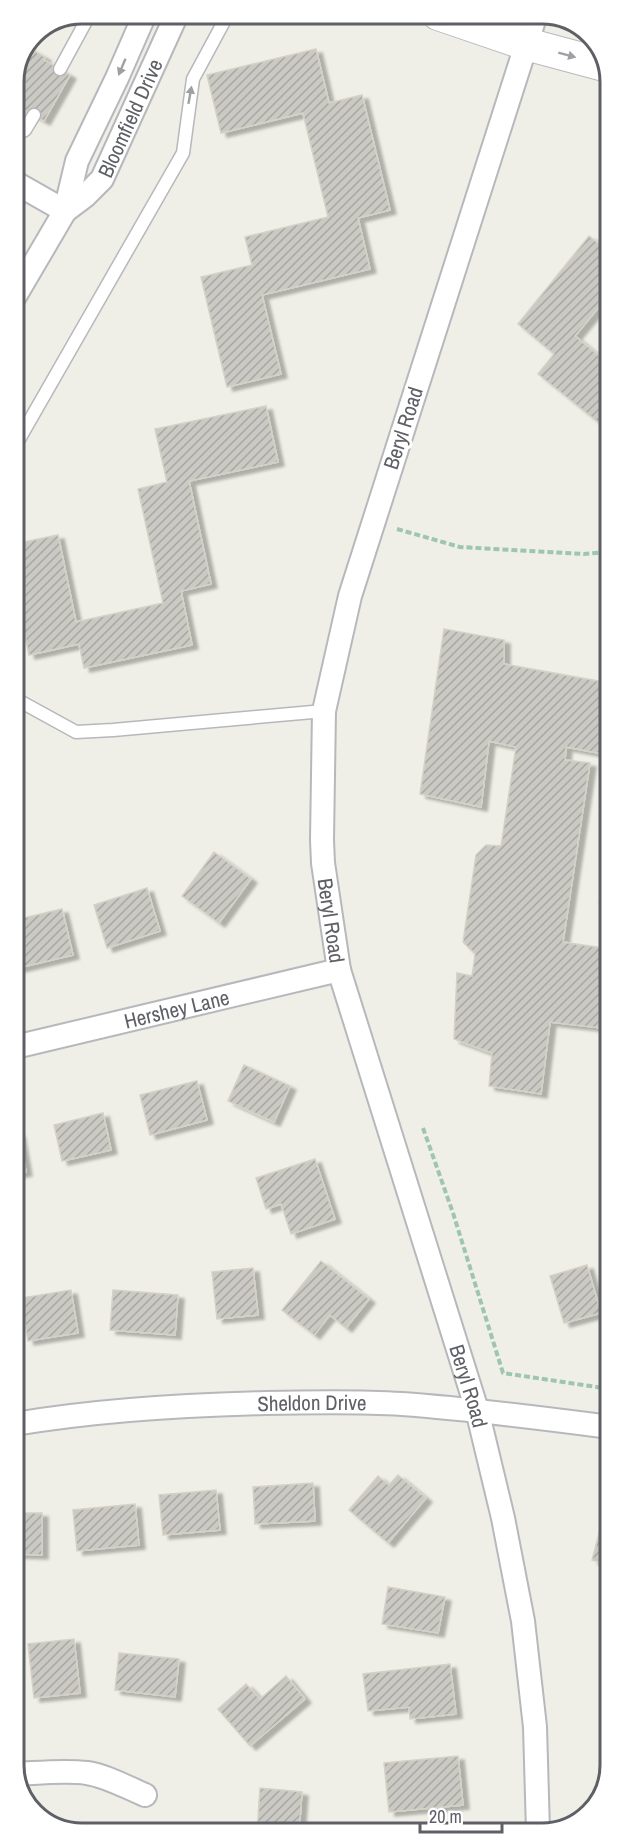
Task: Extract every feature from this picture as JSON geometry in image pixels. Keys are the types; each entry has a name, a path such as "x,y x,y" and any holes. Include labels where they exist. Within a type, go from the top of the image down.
{"main road":[{"path":"467,24 526,44 597,63"}],"street":[{"name":"Bloomfield Drive","path":"24,281 65,212 77,161 141,24"},
{"name":"Bloomfield Drive","path":"65,212 102,179 172,24"},
{"name":"Beryl Road","path":"533,24 350,596 324,711 323,863 339,970 477,1410 503,1518 523,1621 535,1727 538,1823"},
{"path":"24,188 65,212"},
{"name":"Hershey Lane","path":"24,1045 339,970"},
{"name":"Sheldon Drive","path":"24,1422 127,1410 221,1404 328,1402 399,1404 477,1410 600,1426"},
{"path":"24,1774 89,1773 112,1780 145,1796"}],"lane":[{"path":"60,69 85,24"},
{"path":"24,431 183,153 193,79 223,24"},
{"path":"24,131 34,115"},
{"path":"24,703 76,732 324,711"}],"path":[{"path":"373,522 460,547 584,554 600,553"},
{"path":"423,1128 453,1213 503,1373 600,1388"}],"building":[{"path":"316,49 329,103 362,95 390,210 358,218 370,269 262,295 281,374 227,387 201,277 252,265 245,237 328,217 303,113 221,133 207,75"},
{"path":"34,51 45,57 44,60 70,75 44,121 24,109 25,70"},
{"path":"589,236 600,245 600,306 575,336 600,357 600,424 538,374 554,354 518,324"},
{"path":"266,406 278,462 189,481 211,584 181,591 192,645 84,668 79,644 29,655 24,631 24,542 58,535 76,622 163,603 138,489 167,482 155,429"},
{"path":"444,629 504,640 504,664 600,681 600,753 566,747 565,760 590,763 563,942 600,948 600,1028 550,1022 541,1094 489,1086 492,1053 454,1039 457,973 472,976 475,954 463,942 476,855 486,845 501,846 516,747 489,741 481,807 420,794"},
{"path":"214,852 251,879 219,923 182,896"},
{"path":"147,888 160,931 107,948 94,905"},
{"path":"62,909 73,955 24,967 24,918"},
{"path":"244,1065 290,1086 274,1122 228,1101"},
{"path":"197,1081 207,1120 150,1135 140,1095"},
{"path":"103,1113 111,1150 62,1161 54,1125"},
{"path":"315,1159 335,1219 291,1234 281,1204 266,1209 256,1178"},
{"path":"321,1261 369,1299 346,1328 330,1315 314,1335 282,1310"},
{"path":"587,1265 600,1313 564,1323 550,1276"},
{"path":"253,1268 258,1315 217,1319 212,1272"},
{"path":"71,1290 78,1333 28,1341 24,1298"},
{"path":"113,1290 178,1295 175,1335 110,1330"},
{"path":"398,1475 426,1498 388,1543 349,1510 378,1476 389,1485"},
{"path":"313,1483 315,1521 255,1524 253,1487"},
{"path":"216,1490 220,1530 163,1535 159,1495"},
{"path":"135,1504 139,1545 77,1551 73,1510"},
{"path":"24,1513 42,1513 42,1555 24,1554"},
{"path":"600,1530 600,1562 592,1560"},
{"path":"388,1587 445,1597 438,1633 382,1624"},
{"path":"74,1639 80,1693 34,1698 28,1644"},
{"path":"119,1653 179,1659 175,1697 115,1690"},
{"path":"450,1664 456,1714 410,1719 409,1707 368,1711 363,1674"},
{"path":"286,1676 305,1699 250,1746 218,1709 246,1684 260,1699"},
{"path":"458,1756 463,1805 389,1812 384,1763"},
{"path":"260,1788 302,1792 300,1823 258,1823"}]}
